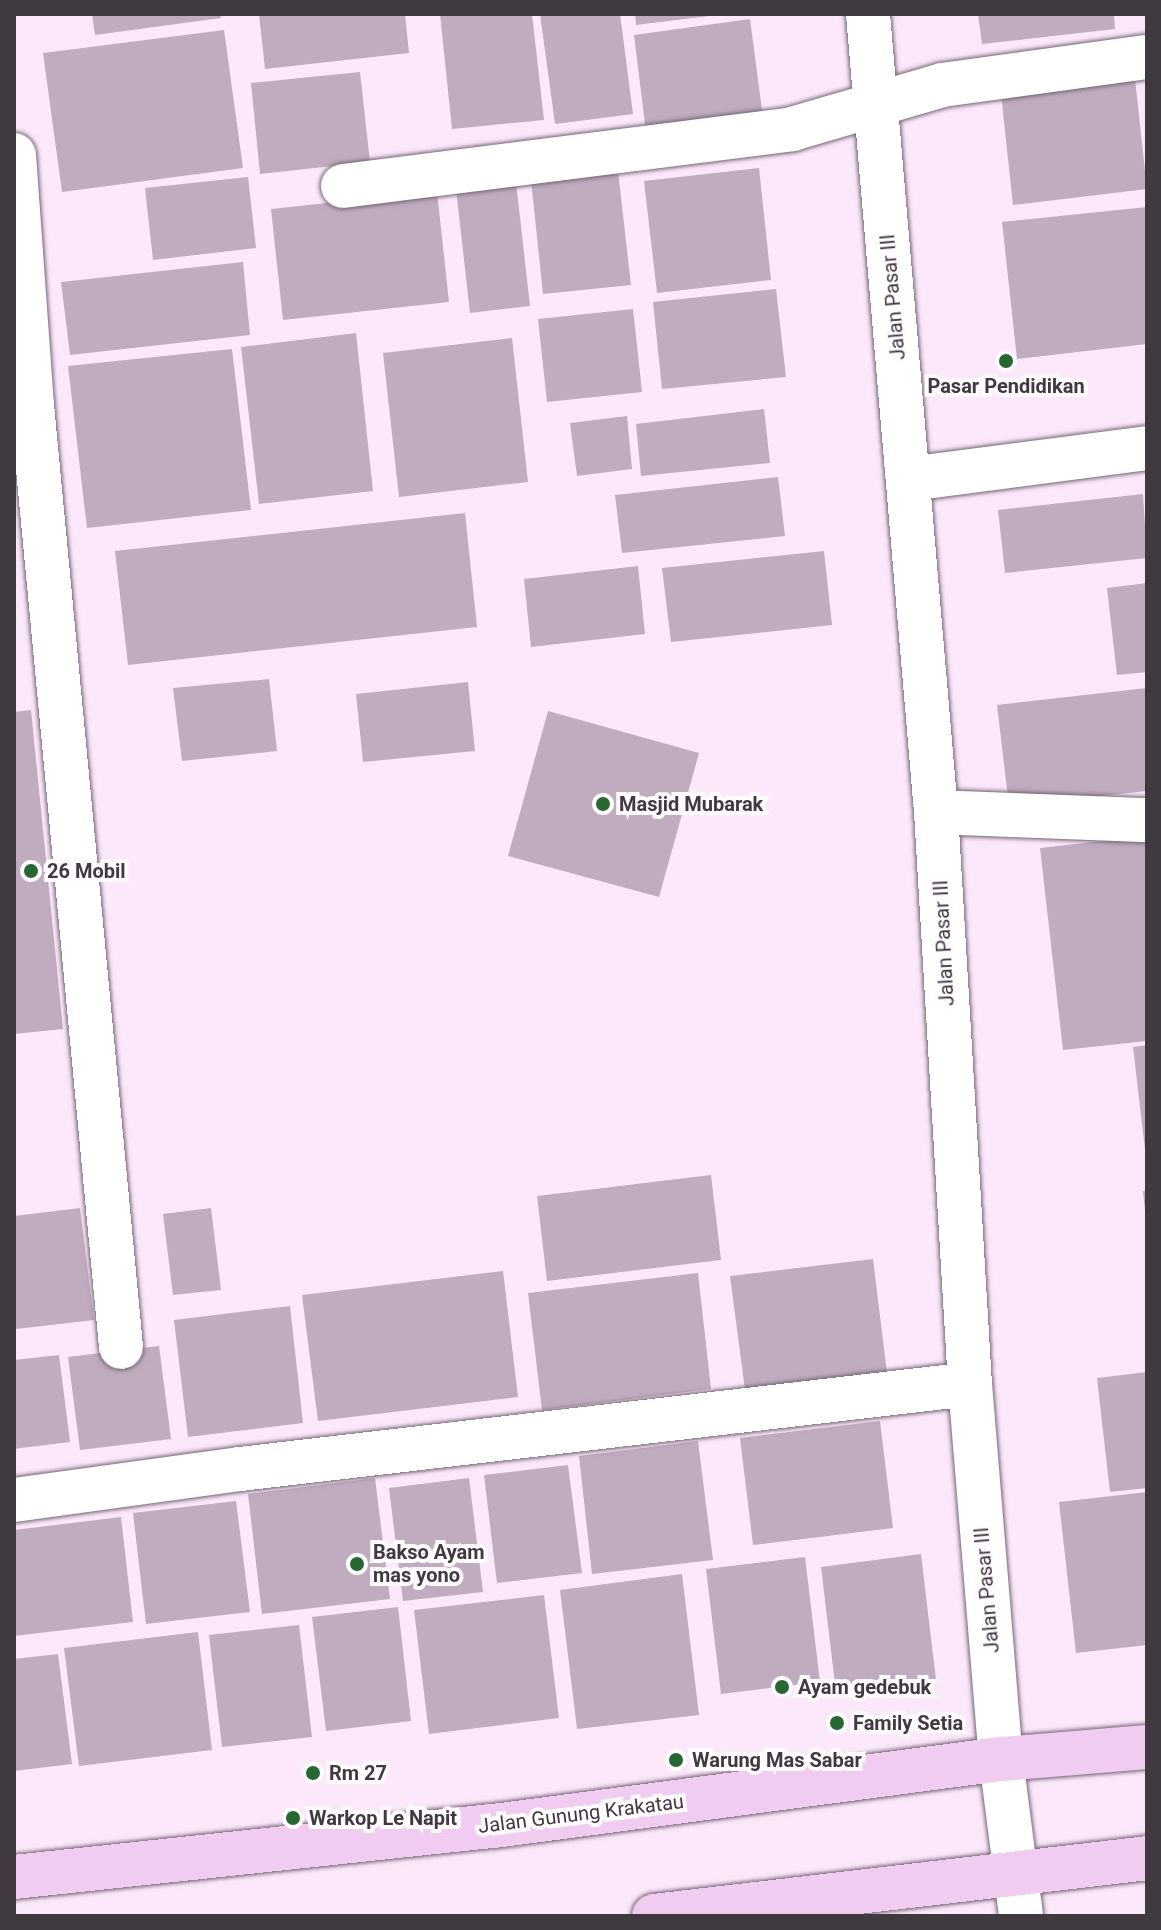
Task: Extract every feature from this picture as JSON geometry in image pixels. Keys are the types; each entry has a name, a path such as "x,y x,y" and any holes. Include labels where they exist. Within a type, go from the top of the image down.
{"main road":[{"name":"Jalan Gunung Krakatau","path":"14,1877 494,1826 1001,1759 1147,1747"},
{"path":"654,1916 1147,1858"}],"street":[{"name":"Jalan Pasar III","path":"868,14 936,812 970,1384 1001,1759 1021,1916"},
{"path":"343,186 792,129 942,85 1147,57"},
{"path":"14,155 23,405 121,1347"},
{"path":"909,479 1147,448"},
{"path":"936,812 1147,820"},
{"path":"14,1500 240,1469 970,1384"}],"building":[{"path":"92,14 220,14 221,18 95,35"},
{"path":"259,14 405,14 409,53 265,69"},
{"path":"440,14 532,14 544,120 452,129"},
{"path":"540,14 620,14 633,114 555,124"},
{"path":"635,14 708,14 709,16 636,25"},
{"path":"978,14 1114,14 1115,29 982,44"},
{"path":"750,19 763,118 646,132 634,35"},
{"path":"224,30 243,168 62,192 43,53"},
{"path":"360,72 370,162 260,174 251,83"},
{"path":"1135,79 1147,189 1013,205 1001,94"},
{"path":"759,168 771,280 657,293 644,181"},
{"path":"618,171 631,285 543,294 531,180"},
{"path":"248,177 256,248 153,260 145,188"},
{"path":"516,182 530,306 470,313 456,189"},
{"path":"437,191 449,302 283,320 271,209"},
{"path":"1147,207 1147,344 1017,359 1002,222"},
{"path":"243,262 250,335 70,355 61,282"},
{"path":"776,289 786,377 662,389 653,302"},
{"path":"633,309 642,392 547,402 538,319"},
{"path":"356,333 373,491 259,504 241,347"},
{"path":"512,338 528,482 399,497 383,353"},
{"path":"232,349 251,510 87,528 68,366"},
{"path":"764,409 770,463 641,476 636,424"},
{"path":"627,416 632,469 577,476 570,423"},
{"path":"778,477 785,536 622,553 615,495"},
{"path":"1143,494 1147,558 1005,573 998,510"},
{"path":"465,513 477,627 128,665 115,551"},
{"path":"824,551 832,625 671,642 662,568"},
{"path":"638,566 645,634 531,647 524,579"},
{"path":"1147,583 1147,672 1117,675 1107,588"},
{"path":"269,679 277,751 182,761 173,688"},
{"path":"468,682 475,751 363,762 356,694"},
{"path":"1147,688 1147,791 1009,806 997,705"},
{"name":"26 Mobil","path":"31,710 63,1029 14,1034 14,712"},
{"name":"Masjid Mubarak","path":"548,711 699,753 659,897 508,856"},
{"path":"1147,836 1147,1041 1063,1050 1040,848"},
{"path":"1147,1045 1147,1150 1145,1150 1133,1047"},
{"path":"711,1175 721,1260 547,1281 537,1196"},
{"path":"1147,1190 1147,1211 1145,1211 1143,1191"},
{"path":"80,1208 94,1320 16,1329 14,1216"},
{"path":"211,1208 221,1290 173,1295 163,1214"},
{"path":"873,1259 887,1373 745,1390 730,1276"},
{"path":"503,1271 518,1397 318,1421 302,1295"},
{"path":"698,1273 711,1389 542,1410 528,1293"},
{"path":"290,1306 303,1423 188,1437 174,1320"},
{"path":"159,1346 171,1439 80,1450 68,1357"},
{"path":"59,1355 70,1442 14,1449 14,1360"},
{"path":"1147,1372 1147,1488 1110,1492 1097,1378"},
{"path":"880,1421 893,1528 753,1545 740,1438"},
{"path":"698,1441 713,1560 592,1574 579,1456"},
{"path":"568,1465 582,1573 497,1583 484,1475"},
{"path":"375,1478 390,1599 262,1614 248,1494"},
{"path":"469,1478 483,1592 403,1601 389,1488"},
{"path":"1147,1492 1147,1645 1076,1653 1059,1502"},
{"path":"236,1501 250,1612 146,1624 133,1513"},
{"path":"121,1517 133,1622 14,1636 14,1530"},
{"path":"921,1554 936,1680 836,1692 821,1567"},
{"path":"805,1557 820,1682 721,1694 706,1569"},
{"path":"682,1574 699,1715 577,1729 560,1590"},
{"path":"544,1595 559,1718 429,1734 414,1610"},
{"path":"398,1607 411,1721 326,1731 312,1617"},
{"path":"299,1625 312,1737 222,1747 209,1635"},
{"path":"198,1632 212,1750 79,1766 64,1648"},
{"path":"58,1654 72,1764 14,1771 14,1659"}],"place":[{"name":"Pasar Pendidikan","path":"1006,361"},
{"name":"Masjid Mubarak","path":"603,804"},
{"name":"26 Mobil","path":"31,871"},
{"name":"Bakso Ayam mas yono","path":"357,1564"},
{"name":"Ayam gedebuk","path":"782,1687"},
{"name":"Family Setia","path":"837,1723"},
{"name":"Warung Mas Sabar","path":"676,1760"},
{"name":"Rm 27","path":"313,1773"},
{"name":"Warkop Le Napit","path":"293,1818"}]}
